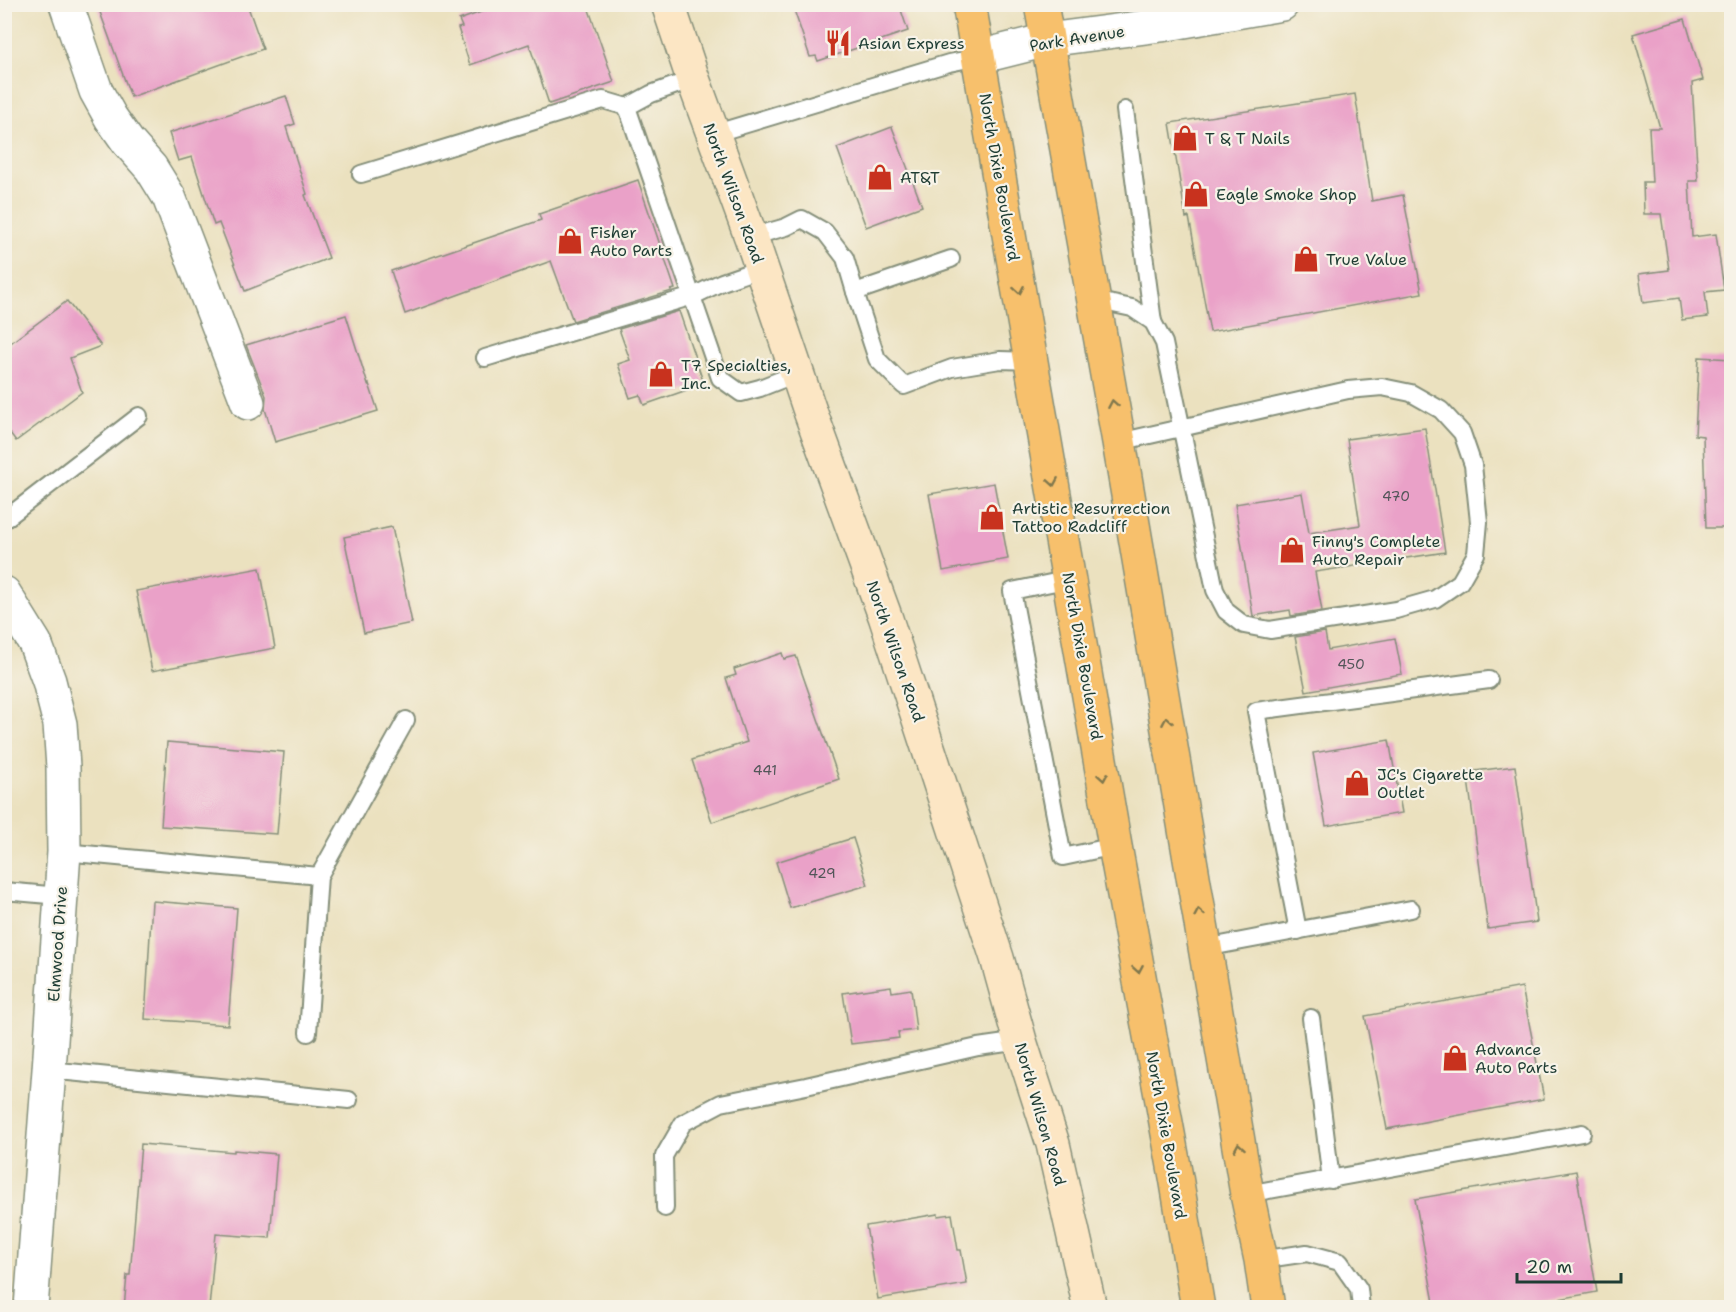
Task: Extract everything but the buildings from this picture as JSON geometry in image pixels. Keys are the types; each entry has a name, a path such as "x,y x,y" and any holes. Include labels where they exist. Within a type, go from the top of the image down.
{"highway":[{"name":"North Dixie Boulevard","path":"969,4 1115,846 1198,1308"},
{"path":"1041,4 1268,1308"}],"main road":[{"name":"North Wilson Road","path":"668,4 693,80 885,615 996,958 1053,1144 1090,1308"}],"street":[{"path":"66,4 96,91 111,118 151,168 169,197 248,403"},
{"name":"Park Avenue","path":"979,57 1047,40 1161,25 1282,4"},
{"name":"Elmwood Drive","path":"4,593 36,643 49,681 60,724 63,767 64,852 32,1308"}],"lane":[{"path":"713,134 949,63 979,57"},
{"path":"361,174 603,100 627,107 651,93 693,80"},
{"path":"627,107 720,378 741,393 798,374"},
{"path":"1119,442 1181,426 1347,390 1382,387 1411,393 1441,411 1462,433 1473,465 1479,522 1476,554 1460,582 1435,599 1396,610 1270,630 1244,625 1226,611 1215,590 1181,426 1164,344 1153,322 1125,110"},
{"path":"751,237 786,227 802,219 825,232 845,258 877,359 904,386 952,368 1000,360 1032,361"},
{"path":"855,292 951,259"},
{"path":"485,358 693,296 722,282 762,268"},
{"path":"1094,300 1132,308 1153,322"},
{"path":"4,520 139,416"},
{"path":"1070,579 1012,591 1063,857 1115,846"},
{"path":"1298,931 1256,711 1489,680"},
{"path":"308,1034 319,876 406,720"},
{"path":"64,852 319,876"},
{"path":"4,891 60,896"},
{"path":"1205,948 1411,909"},
{"path":"1311,1018 1331,1180"},
{"path":"665,1208 664,1156 683,1123 721,1103 978,1047 1020,1041"},
{"path":"49,1071 349,1100"},
{"path":"1247,1194 1582,1133"},
{"path":"1261,1260 1307,1253 1340,1262 1359,1288 1361,1308"}],"place":[{"name":"Asian Express","path":"838,43"},
{"name":"T & T Nails","path":"1185,138"},
{"name":"AT&T","path":"880,177"},
{"name":"Eagle Smoke Shop","path":"1196,194"},
{"name":"Fisher Auto Parts","path":"570,241"},
{"name":"True Value","path":"1306,259"},
{"name":"T7 Specialties, Inc.","path":"661,374"},
{"name":"Artistic Resurrection Tattoo Radcliff","path":"992,517"},
{"name":"Finny's Complete Auto Repair","path":"1292,550"},
{"name":"JC's Cigarette Outlet","path":"1357,783"},
{"name":"Advance Auto Parts","path":"1455,1058"}]}
